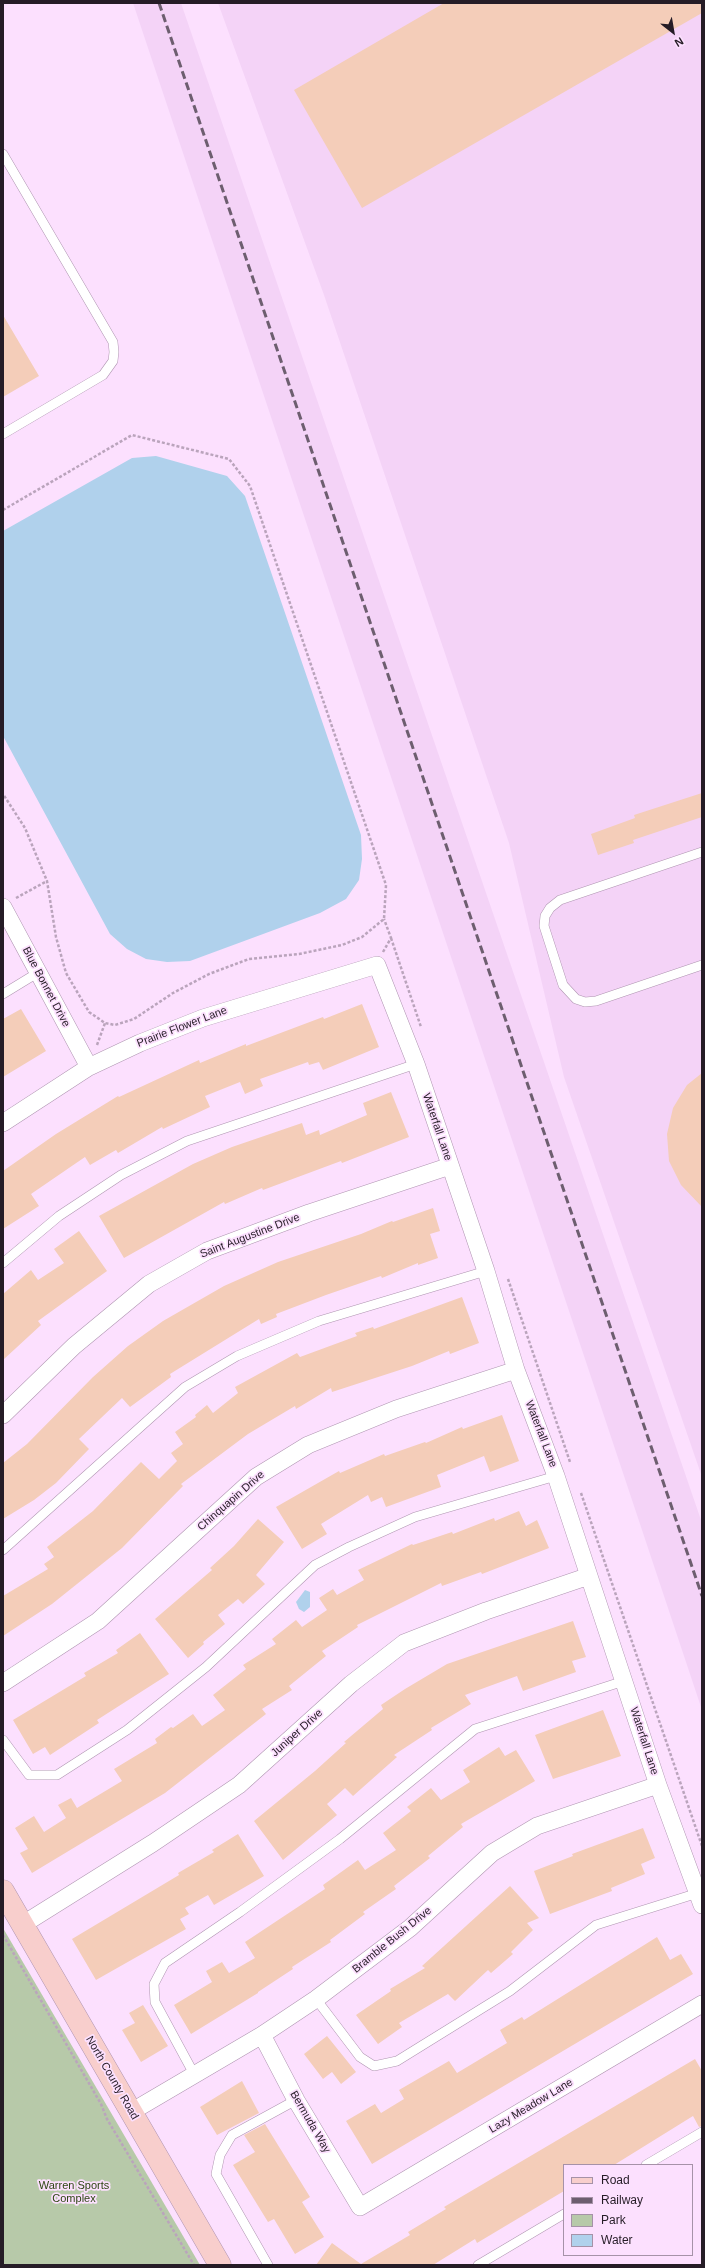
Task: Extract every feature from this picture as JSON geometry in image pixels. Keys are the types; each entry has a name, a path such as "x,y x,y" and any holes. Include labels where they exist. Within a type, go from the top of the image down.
{"street":[{"name":"Blue Bonnet Drive","path":"6,904 39,972 89,1067"},
{"name":"Waterfall Lane","path":"376,964 416,1064 486,1271 516,1370 556,1476 658,1784 700,1899"},
{"name":"Prairie Flower Lane","path":"3,1123 89,1067 140,1043 203,1018 376,964"},
{"name":"Saint Augustine Drive","path":"3,1415 74,1346 149,1284 207,1251 309,1213 450,1166"},
{"name":"Chinquapin Drive","path":"3,1684 98,1621 150,1575 209,1517 262,1473 308,1445 396,1409 516,1370"},
{"name":"Juniper Drive","path":"22,1925 153,1843 239,1785 351,1684 404,1643 486,1611 589,1576"},
{"name":"Bramble Bush Drive","path":"131,2112 262,2035 316,1999 410,1928 492,1853 537,1826 658,1784"},
{"name":"North County Road","path":"3,1891 220,2265"},
{"name":"Lazy Meadow Lane","path":"360,2208 702,2004"},
{"name":"Bermuda Way","path":"262,2035 296,2100 360,2208"}],"lane":[{"path":"3,154 113,342 114,352 113,361 103,375 3,434"},
{"path":"702,852 560,900 550,908 545,916 544,926 563,985 576,998 585,1002 596,1001 702,965"},
{"path":"3,994 39,972"},
{"path":"3,1263 60,1216 121,1175 187,1141 416,1064"},
{"path":"3,1550 185,1387 237,1356 318,1321 486,1271"},
{"path":"3,1740 29,1775 57,1775 128,1730 206,1667 315,1566 349,1547 415,1517 556,1476"},
{"path":"194,2074 155,2002 154,1984 165,1963 240,1912 340,1839 474,1729 624,1681"},
{"path":"316,1999 360,2057 374,2066 397,2061 457,2026 510,1990 596,1925 700,1899"},
{"path":"268,2265 216,2174 220,2155 232,2134 296,2100"},
{"path":"648,2164 702,2132"},
{"path":"478,2265 563,2215"}],"path":[{"path":"3,510 132,435 229,459 250,486 386,885 384,919 422,1028"},
{"path":"3,794 24,828 47,880 56,937 66,973 89,1012 105,1023 115,1025 134,1019 173,994 209,974 249,959 299,954 342,945 362,937 384,919"},
{"path":"6,904 47,880"},
{"path":"376,964 390,938"},
{"path":"506,1276 571,1464"},
{"path":"579,1486 702,1846"},
{"path":"3,1935 101,2104 107,2119 194,2265"}],"shaded area":[{"path":"133,3 181,3 702,1523 702,1710"},
{"path":"218,3 702,3 702,1477 564,1077 509,843 324,295"}],"green space":[{"name":"Warren Sports Complex","path":"3,1928 200,2265 3,2265"}],"water":[{"path":"156,456 227,476 245,496 361,835 362,859 359,880 346,899 320,913 190,961 167,962 146,959 127,949 110,934 3,736 3,531 132,458"},
{"path":"305,1590 310,1592 310,1607 304,1612 299,1609 296,1602"}],"building":[{"path":"444,3 702,3 702,13 362,208 294,90"},
{"path":"3,315 39,376 3,397"},
{"path":"702,793 702,817 633,840 634,843 598,855 591,834 635,818 634,815"},
{"path":"362,1004 379,1047 323,1070 319,1062 309,1065 308,1062 260,1079 263,1086 245,1094 240,1082 205,1096 210,1107 163,1129 162,1127 118,1153 116,1150 90,1165 85,1157 31,1194 39,1206 3,1229 3,1171 56,1134 118,1096 119,1097 199,1060 200,1063 246,1044 246,1046"},
{"path":"21,1009 46,1051 3,1077 3,1019"},
{"path":"702,1073 702,1207 681,1185 669,1161 667,1134 673,1108 687,1085"},
{"path":"391,1092 409,1137 342,1163 341,1161 263,1190 262,1188 225,1204 224,1202 124,1258 99,1216 193,1164 232,1147 302,1123 306,1135 319,1130 320,1135 367,1115 363,1103"},
{"path":"433,1208 440,1231 430,1234 438,1258 418,1265 418,1263 382,1278 381,1276 326,1295 276,1314 277,1317 261,1324 259,1319 170,1374 171,1377 130,1407 122,1398 79,1439 89,1449 56,1483 34,1500 3,1519 3,1463 27,1444 93,1377 128,1346 163,1321 224,1286 278,1262 361,1234 392,1221 393,1222"},
{"path":"79,1231 107,1271 38,1321 41,1325 3,1360 3,1294 31,1270 38,1280 64,1263 54,1249"},
{"path":"462,1297 479,1343 450,1354 449,1351 412,1366 332,1392 331,1388 296,1409 295,1406 248,1434 181,1484 183,1486 122,1548 52,1604 3,1636 3,1596 48,1569 44,1564 54,1557 47,1547 93,1511 141,1462 159,1479 177,1461 171,1453 183,1444 175,1432 196,1417 195,1415 207,1405 213,1413 238,1393 235,1387 297,1353 300,1357 357,1336 355,1333 373,1327 374,1329"},
{"path":"502,1415 519,1461 490,1472 484,1456 437,1475 441,1487 386,1507 382,1497 371,1502 368,1495 321,1524 327,1534 302,1549 276,1507 339,1471 340,1473 384,1454 385,1456 425,1442 426,1443 462,1427 463,1429"},
{"path":"519,1511 526,1526 537,1520 549,1548 482,1574 481,1572 442,1586 441,1583 357,1625 358,1627 322,1651 326,1656 289,1686 292,1690 262,1709 266,1714 165,1793 32,1873 20,1853 28,1849 15,1828 34,1816 44,1832 66,1818 58,1805 71,1798 77,1808 122,1781 114,1769 157,1743 155,1739 171,1727 173,1728 193,1714 202,1726 225,1710 213,1695 246,1669 243,1665 276,1644 272,1639 296,1620 302,1627 327,1610 319,1598 333,1589 337,1595 364,1580 358,1570 412,1544 413,1545 452,1532 453,1534 494,1518 495,1521"},
{"path":"258,1519 284,1542 256,1575 265,1584 243,1604 238,1599 218,1615 225,1624 203,1642 204,1644 188,1658 155,1619 212,1570 210,1568 234,1546"},
{"path":"573,1621 586,1657 572,1661 576,1672 523,1691 517,1676 465,1695 471,1704 431,1728 432,1730 394,1755 397,1757 353,1796 345,1788 327,1804 337,1815 283,1860 254,1821 315,1771 346,1743 344,1742 383,1709 381,1705 405,1689 447,1664"},
{"path":"140,1633 169,1674 97,1720 99,1723 50,1755 45,1747 33,1754 13,1720 86,1676 84,1673 118,1653 116,1650"},
{"path":"603,1710 621,1756 553,1779 535,1735"},
{"path":"499,1747 505,1756 516,1750 535,1781 461,1824 463,1827 428,1856 430,1858 394,1886 396,1889 363,1912 365,1914 330,1940 331,1942 292,1967 293,1969 258,1993 191,2034 174,2005 212,1982 206,1971 222,1962 229,1973 255,1958 245,1942 325,1889 323,1885 358,1860 365,1870 396,1850 383,1833 411,1811 407,1807 431,1788 441,1800 470,1782 463,1770"},
{"path":"643,1828 655,1858 641,1864 645,1874 611,1888 612,1891 550,1914 534,1871 573,1856 572,1854"},
{"path":"238,1834 264,1876 214,1905 208,1895 185,1908 189,1914 180,1919 186,1929 96,1980 72,1939 179,1875 178,1873 214,1852 212,1850"},
{"path":"510,1886 539,1918 527,1923 533,1930 511,1952 513,1954 491,1973 488,1970 455,2001 448,1994 399,2023 402,2027 378,2044 356,2015 391,1991 390,1989 425,1968 422,1966"},
{"path":"657,1937 670,1960 681,1954 693,1974 372,2164 346,2121 375,2104 381,2113 404,2099 399,2090 449,2061 457,2073 507,2043 500,2030 522,2017 524,2020"},
{"path":"143,2005 168,2046 141,2062 122,2030 135,2023 129,2013"},
{"path":"327,2036 356,2072 341,2084 332,2072 323,2079 304,2054"},
{"path":"695,2059 702,2071 702,2126 699,2127 693,2116 616,2164 563,2164 563,2192 477,2243 475,2239 433,2265 316,2265 332,2243 361,2264 410,2235 408,2232 446,2209 444,2207"},
{"path":"242,2081 259,2113 217,2135 200,2107"},
{"path":"265,2124 310,2197 302,2202 324,2237 295,2254 274,2219 268,2222 233,2165 255,2152 244,2135"}],"railway":[{"path":"159,3 702,1596"}]}
